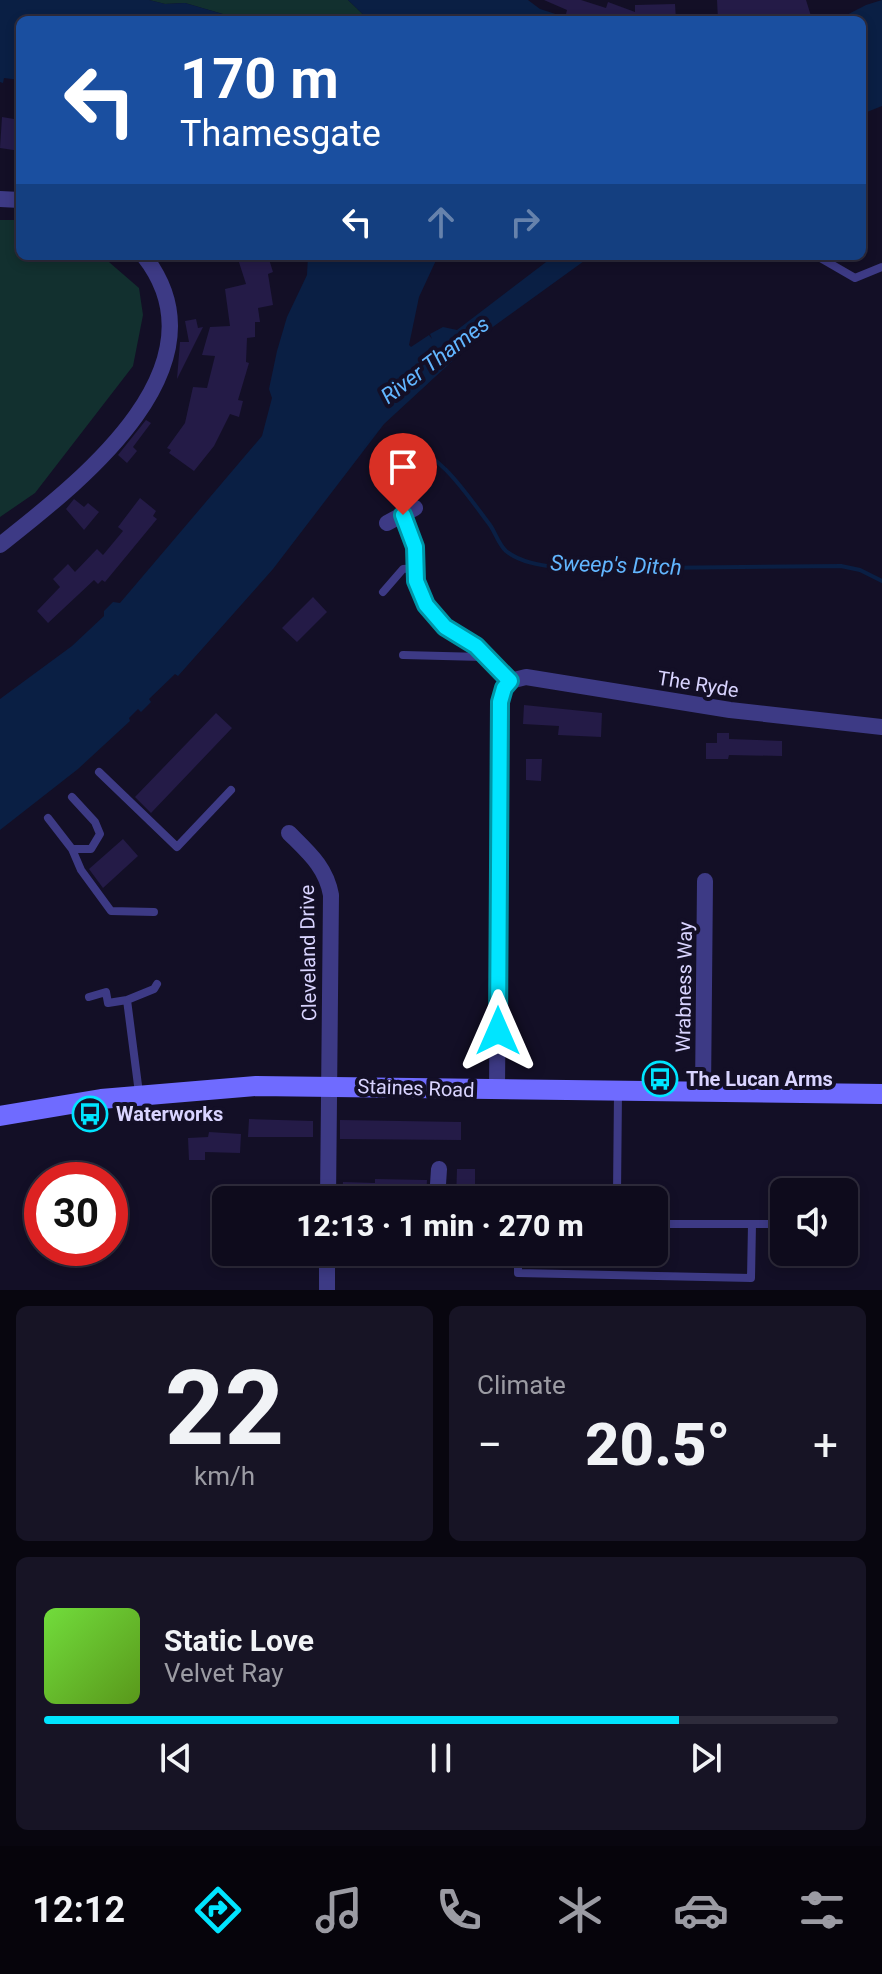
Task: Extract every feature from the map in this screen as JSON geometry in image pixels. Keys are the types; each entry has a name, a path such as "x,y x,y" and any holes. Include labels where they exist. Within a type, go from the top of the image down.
{"main road":[{"name":"Staines Road","path":"0,1116 139,1094 197,1089 329,1086 497,1091 882,1094"}],"street":[{"path":"0,545 96,465 120,439 150,394 161,367 169,321 163,285 147,260"},
{"path":"387,523 409,512 415,547 416,581 426,605 445,627 488,657 510,681 504,688 500,702 497,1091"},
{"name":"The Ryde","path":"510,681 526,677 730,710 882,727"},
{"name":"Cleveland Drive","path":"290,833 319,862 329,886 328,1186"},
{"name":"Wrabness Way","path":"703,1093 705,881"},
{"path":"438,1186 439,1169"},
{"path":"327,1266 327,1290"}],"lane":[{"path":"824,260 855,278 882,267"},
{"path":"383,592 403,569 416,568"},
{"path":"403,655 488,657"},
{"path":"99,772 177,847 231,790"},
{"path":"72,797 95,822 100,834 91,849 72,849"},
{"path":"48,818 72,849 81,870 111,911 154,912"},
{"path":"89,997 106,992 108,1003 127,1000 154,989 157,984"},
{"path":"127,1000 139,1094"},
{"path":"617,1186 618,1092"},
{"path":"668,1224 770,1224"},
{"path":"518,1266 518,1273 751,1278 752,1224"}],"green space":[{"path":"149,0 348,0 365,16 227,16 185,3 165,4"},
{"path":"0,220 16,220 16,260 107,260 139,288 143,315 133,366 35,493 0,517"}],"water":[{"path":"0,0 149,0 165,4 185,3 227,16 16,16 16,80 4,78 3,83 0,82"},
{"path":"348,0 528,0 540,9 562,16 365,16"},
{"path":"882,0 882,106 866,112 866,16 845,16"},
{"name":"River Thames","path":"308,260 436,260 419,297 411,347 429,335 432,339 430,334 443,327 457,330 549,260 585,260 490,329 472,337 461,353 384,424 273,569 178,676 175,674 149,699 151,702 141,712 138,709 129,718 130,721 78,769 0,830 0,699 72,646 104,616 104,611 113,602 120,603 262,436 272,398 269,389 277,351 287,317 307,275"}],"building":[{"path":"544,0 581,0 606,8 608,2 635,12 635,5 675,4 676,16 572,16 566,14 567,10"},
{"path":"717,0 806,0 811,16 718,16"},
{"path":"2,117 16,119 16,150 0,148"},
{"path":"238,260 269,260 273,272 268,274 273,305 258,308 260,322 255,322 255,337 247,338 246,362 249,363 238,400 243,401 239,417 230,414 214,446 194,471 169,453 171,450 167,448 185,423 193,387 207,388 215,356 202,355 210,327 230,326 225,289 246,284"},
{"path":"196,319 198,328 203,327 177,379 180,342 189,342 185,321"},
{"path":"146,420 151,423 133,447 137,451 127,463 118,455"},
{"path":"140,498 156,511 153,516 157,519 105,582 102,580 98,584 94,580 48,623 37,611 60,587 53,579 68,564 75,572 97,549 103,555 123,531 118,527"},
{"path":"74,499 84,507 88,503 99,512 84,530 66,509"},
{"path":"313,597 327,612 297,642 282,628"},
{"path":"524,705 602,713 601,737 558,735 559,726 523,724"},
{"path":"216,713 232,728 151,813 135,797"},
{"path":"717,733 729,733 729,739 782,741 782,756 729,755 728,759 706,759 706,743 717,743"},
{"path":"526,759 542,759 541,781 526,780"},
{"path":"123,839 138,856 103,888 89,869"},
{"path":"249,1119 313,1121 313,1137 248,1137"},
{"path":"340,1120 461,1122 461,1140 340,1139"},
{"path":"209,1132 241,1134 240,1153 205,1152 205,1160 189,1160 188,1138 208,1137"},
{"path":"457,1169 475,1169 475,1186 456,1186"},
{"path":"375,1179 427,1180 427,1186 343,1186 343,1182 375,1183"}],"waterway":[{"name":"Sweep's Ditch","path":"401,439 441,465 490,525 504,548 527,562 566,569 841,566 860,570 882,581"}],"place":[{"name":"The Lucan Arms","path":"660,1079"},
{"name":"Waterworks","path":"90,1114"}],"route":[{"path":"403,515 415,547 416,581 426,605 445,627 476,646 510,681 504,688 500,702 498,1031"}]}
